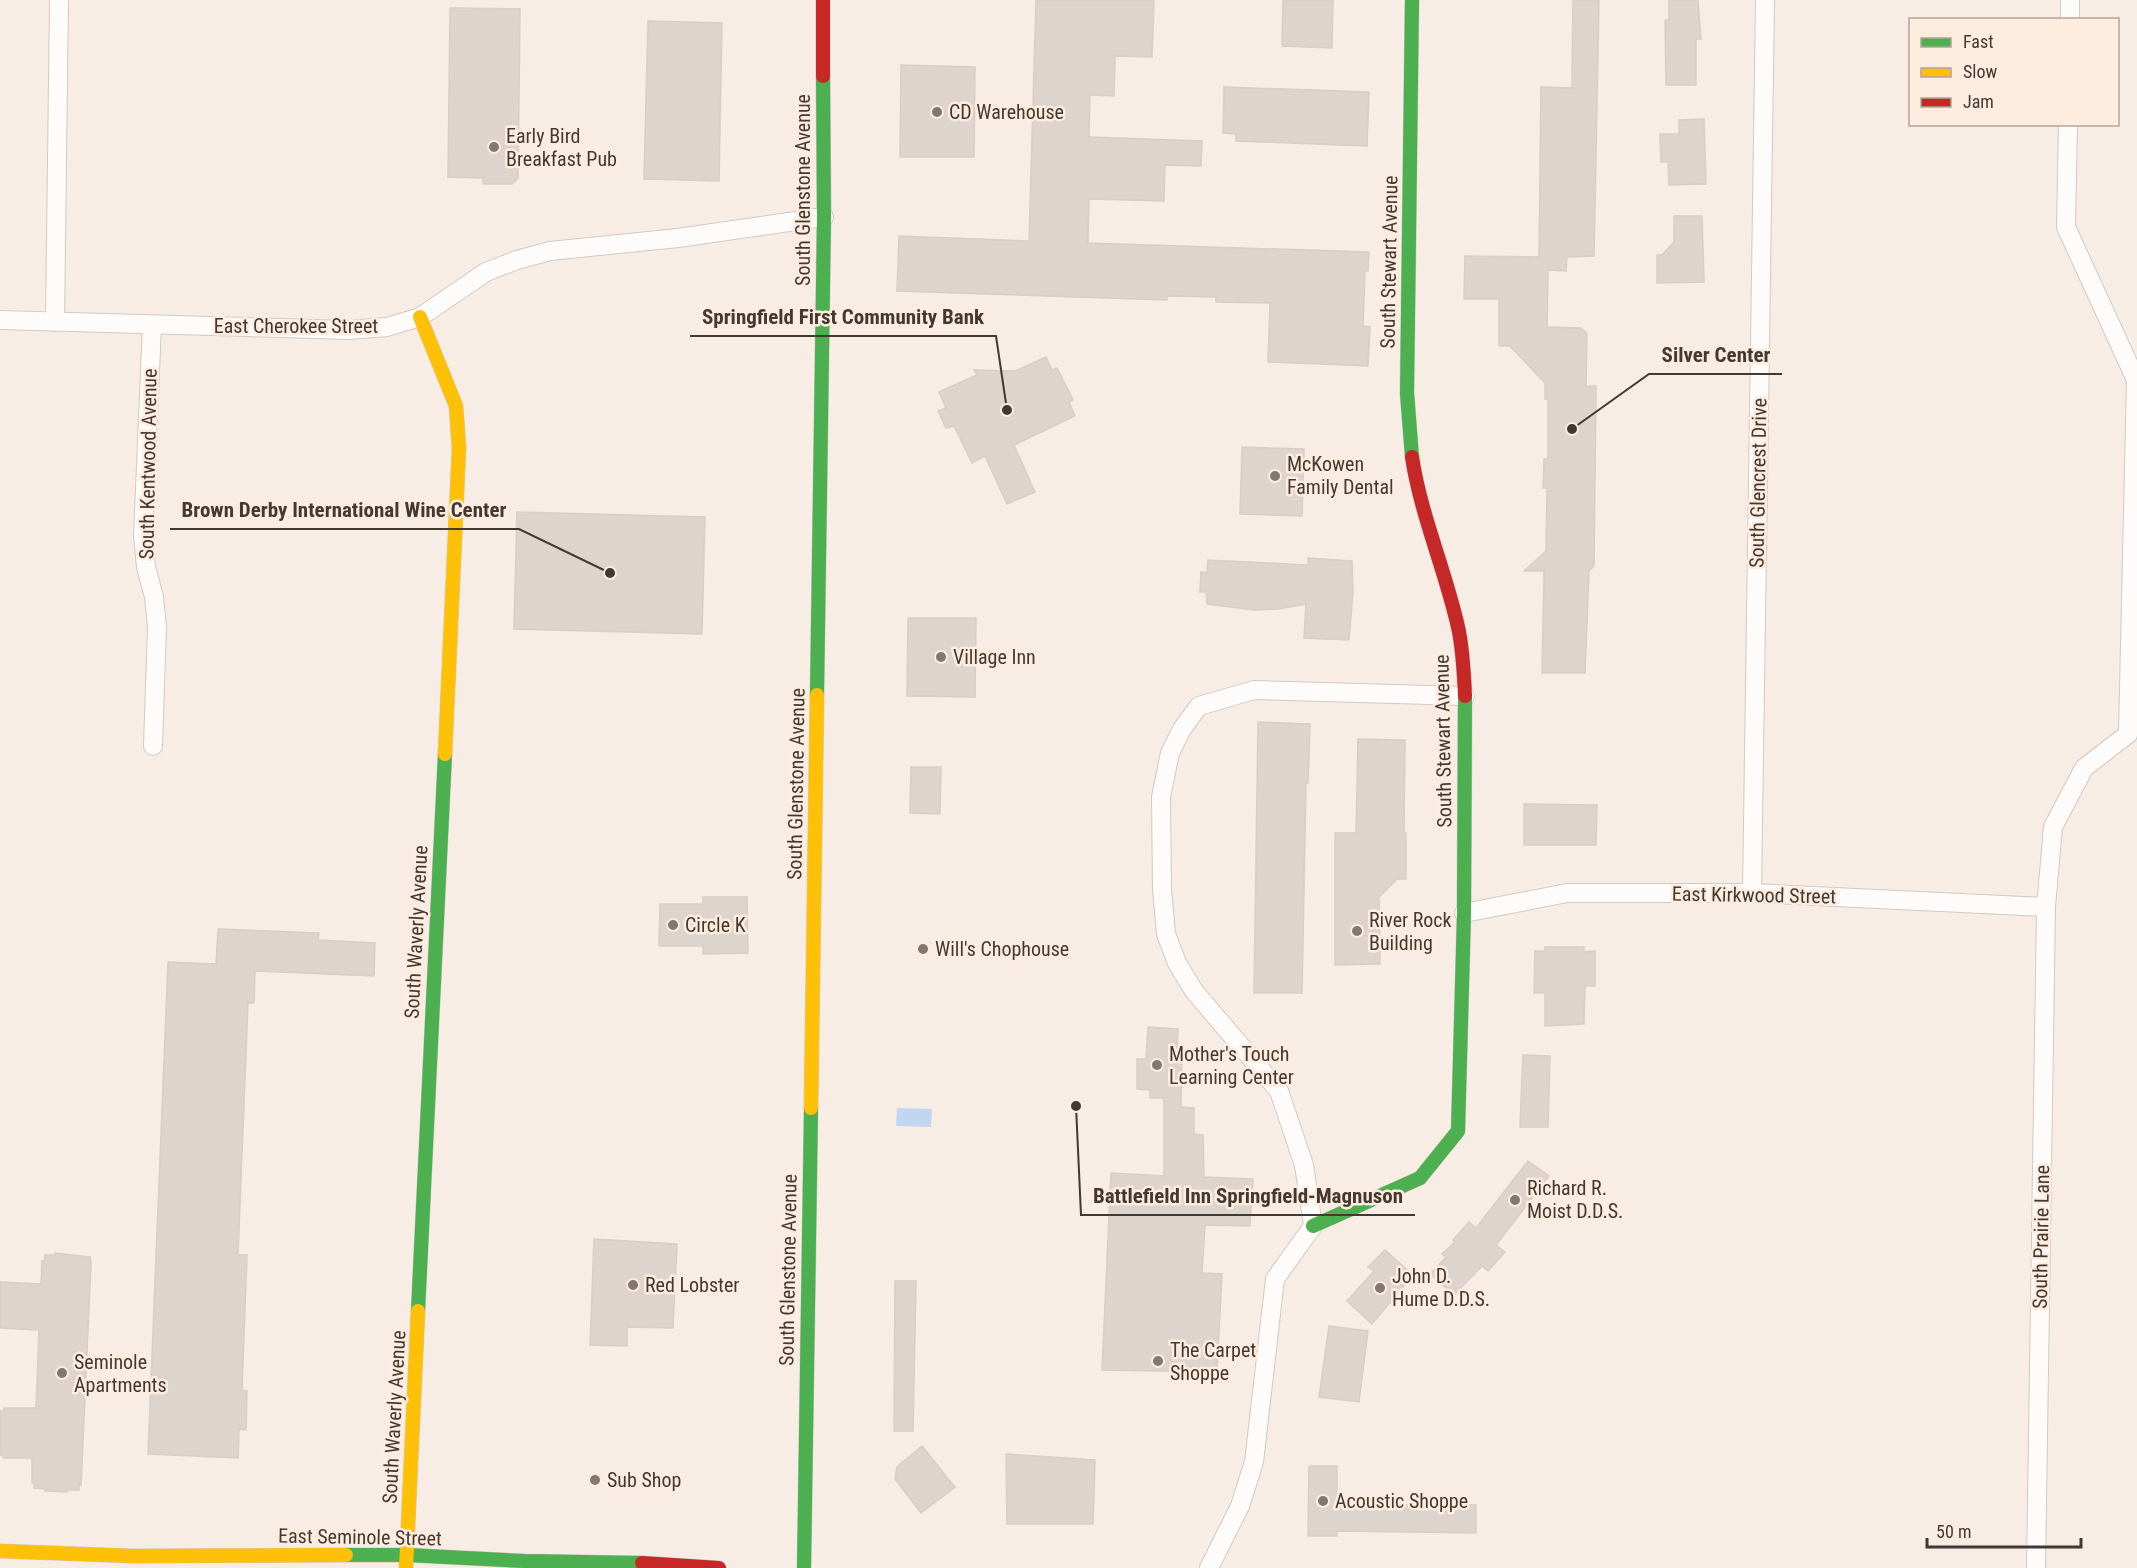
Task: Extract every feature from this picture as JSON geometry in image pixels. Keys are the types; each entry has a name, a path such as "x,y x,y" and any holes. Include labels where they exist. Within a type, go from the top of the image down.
{"street":[{"path":"55,322 59,0"},
{"name":"South Glenstone Avenue","path":"804,1568 824,217 823,0"},
{"name":"South Stewart Avenue","path":"1313,1226 1420,1178 1458,1131 1464,913 1465,696 1459,630 1420,501 1408,432 1412,0"},
{"name":"South Glencrest Drive","path":"1752,893 1765,0"},
{"path":"2070,0 2070,18"},
{"path":"2068,126 2066,228 2136,380 2132,734"},
{"name":"East Cherokee Street","path":"0,320 348,330 387,327 420,317 486,272 550,251 688,237 824,217"},
{"name":"South Waverly Avenue","path":"406,1562 459,448 456,406 420,317"},
{"name":"South Kentwood Avenue","path":"152,325 143,536 157,627 153,746"},
{"path":"1209,1568 1240,1506 1254,1462 1275,1280 1313,1226 1304,1165 1279,1091 1194,991 1177,963 1166,934 1162,889 1161,797 1170,753 1182,729 1199,706 1254,690 1465,696"},
{"name":"South Prairie Lane","path":"2036,1568 2046,907 2053,827 2084,768 2132,734"},
{"name":"East Kirkwood Street","path":"1464,913 1567,893 1752,893 2046,907"},
{"name":"East Seminole Street","path":"0,1551 178,1562 610,1561 719,1568"}],"water":[{"path":"897,1108 932,1109 931,1127 896,1126"}],"building":[{"path":"1036,0 1154,0 1152,57 1115,56 1114,96 1090,95 1089,137 1202,141 1201,166 1165,165 1164,201 1089,199 1088,243 1369,252 1368,271 1365,271 1363,326 1370,327 1368,366 1268,362 1270,303 1216,302 1216,297 1167,296 1167,300 897,291 899,236 1029,241"},
{"path":"1283,0 1333,0 1332,48 1282,46"},
{"path":"1573,0 1599,0 1594,256 1567,257 1566,271 1548,270 1547,327 1581,328 1587,333 1586,386 1596,386 1594,566 1589,571 1585,673 1542,673 1544,571 1524,571 1546,551 1547,488 1543,488 1544,459 1548,459 1548,399 1545,399 1545,383 1510,346 1499,346 1499,299 1464,299 1465,256 1539,257 1541,87 1572,88"},
{"path":"1669,0 1698,0 1701,39 1696,39 1696,85 1666,85 1665,20 1669,20"},
{"path":"450,8 520,9 518,178 512,184 483,184 483,178 448,177"},
{"path":"648,21 722,23 719,181 644,179"},
{"name":"CD Warehouse","path":"901,65 975,67 974,157 900,157"},
{"path":"1224,87 1369,92 1367,146 1236,141 1236,134 1223,133"},
{"path":"1704,119 1706,184 1669,185 1668,162 1661,162 1660,134 1679,134 1679,120"},
{"path":"1674,216 1702,216 1704,282 1657,283 1657,255 1662,255 1674,242"},
{"path":"1046,357 1052,370 1057,368 1073,400 1069,402 1075,416 1014,445 1035,492 1007,504 985,456 972,463 954,426 946,428 938,411 946,408 939,392 977,375 974,370 1015,371"},
{"name":"McKowen Family Dental","path":"1242,447 1304,449 1302,516 1240,514"},
{"path":"517,512 705,517 702,634 514,629"},
{"path":"1308,558 1352,561 1353,592 1349,640 1304,638 1306,604 1254,610 1207,604 1206,592 1200,592 1201,572 1207,573 1208,560 1308,565"},
{"name":"Village Inn","path":"908,618 976,618 975,697 907,696"},
{"path":"1258,722 1310,724 1308,783 1306,783 1302,993 1254,993"},
{"name":"River Rock Building","path":"1358,739 1405,740 1406,879 1397,879 1379,897 1380,964 1335,965 1335,833 1356,833"},
{"path":"911,767 941,767 940,814 910,813"},
{"path":"1524,804 1597,805 1596,845 1524,845"},
{"path":"703,897 747,897 748,953 703,954 703,946 659,946 660,904 703,904"},
{"path":"218,929 319,933 318,940 375,943 374,976 255,971 254,1003 248,1003 238,1255 247,1255 242,1390 247,1391 246,1430 239,1429 238,1458 148,1454 168,962 216,964"},
{"path":"1545,947 1584,947 1584,952 1595,951 1595,986 1585,986 1584,1024 1545,1026 1545,993 1534,993 1535,951 1545,951"},
{"path":"1148,1027 1178,1029 1177,1051 1182,1051 1181,1107 1194,1108 1194,1134 1203,1135 1204,1177 1253,1179 1250,1226 1205,1225 1202,1273 1222,1274 1217,1372 1102,1370 1111,1173 1164,1176 1164,1098 1150,1098 1150,1090 1137,1089 1137,1059 1146,1059"},
{"path":"1523,1055 1550,1056 1548,1127 1520,1127"},
{"path":"1528,1161 1549,1176 1496,1245 1505,1252 1488,1271 1482,1266 1454,1295 1430,1274 1446,1257 1442,1254 1455,1242 1453,1240 1469,1222 1476,1228"},
{"name":"Red Lobster","path":"594,1239 677,1244 673,1328 627,1327 627,1346 590,1345"},
{"name":"John D. Hume D.D.S.","path":"1385,1250 1413,1275 1372,1324 1347,1301 1374,1271 1368,1267"},
{"name":"Seminole Apartments","path":"55,1253 90,1257 91,1263 81,1485 79,1484 79,1490 67,1490 67,1492 34,1488 32,1458 3,1458 3,1455 0,1455 0,1411 4,1411 4,1408 36,1408 39,1330 0,1328 0,1282 41,1284 42,1261 45,1255 55,1255"},
{"path":"895,1281 916,1281 913,1431 894,1431"},
{"path":"1329,1326 1368,1331 1359,1402 1319,1397"},
{"path":"922,1446 955,1487 921,1513 895,1479 897,1467"},
{"path":"1006,1454 1095,1460 1093,1524 1007,1524"},
{"path":"1309,1466 1337,1466 1337,1504 1476,1505 1476,1533 1337,1531 1337,1536 1308,1536"}],"traffic: fast":[{"path":"1412,0 1407,393 1412,457"},
{"path":"817,695 824,217 823,76"},
{"path":"1313,1226 1420,1178 1458,1131 1464,913 1465,696"},
{"path":"418,1311 445,754"},
{"path":"804,1568 811,1108"},
{"path":"346,1555 642,1563"}],"traffic: slow":[{"path":"420,317 456,406 459,448 445,754"},
{"path":"811,1108 817,695"},
{"path":"406,1568 418,1311"},
{"path":"0,1551 133,1556 346,1555"}],"traffic: jam":[{"path":"823,0 823,76"},
{"path":"1412,457 1421,500 1458,627 1465,696"},
{"path":"642,1563 719,1568"}],"place":[{"name":"CD Warehouse","path":"937,112"},
{"name":"Early Bird Breakfast Pub","path":"494,147"},
{"name":"Springfield First Community Bank","path":"1007,410"},
{"name":"Silver Center","path":"1572,429"},
{"name":"McKowen Family Dental","path":"1275,476"},
{"name":"Brown Derby International Wine Center","path":"610,573"},
{"name":"Village Inn","path":"941,657"},
{"name":"Circle K","path":"673,925"},
{"name":"River Rock Building","path":"1357,931"},
{"name":"Will's Chophouse","path":"923,949"},
{"name":"Mother's Touch Learning Center","path":"1157,1065"},
{"name":"Battlefield Inn Springfield-Magnuson","path":"1076,1106"},
{"name":"Richard R. Moist D.D.S.","path":"1515,1200"},
{"name":"Red Lobster","path":"633,1285"},
{"name":"John D. Hume D.D.S.","path":"1380,1288"},
{"name":"The Carpet Shoppe","path":"1158,1361"},
{"name":"Seminole Apartments","path":"62,1373"},
{"name":"Sub Shop","path":"595,1480"},
{"name":"Acoustic Shoppe","path":"1323,1501"}]}
